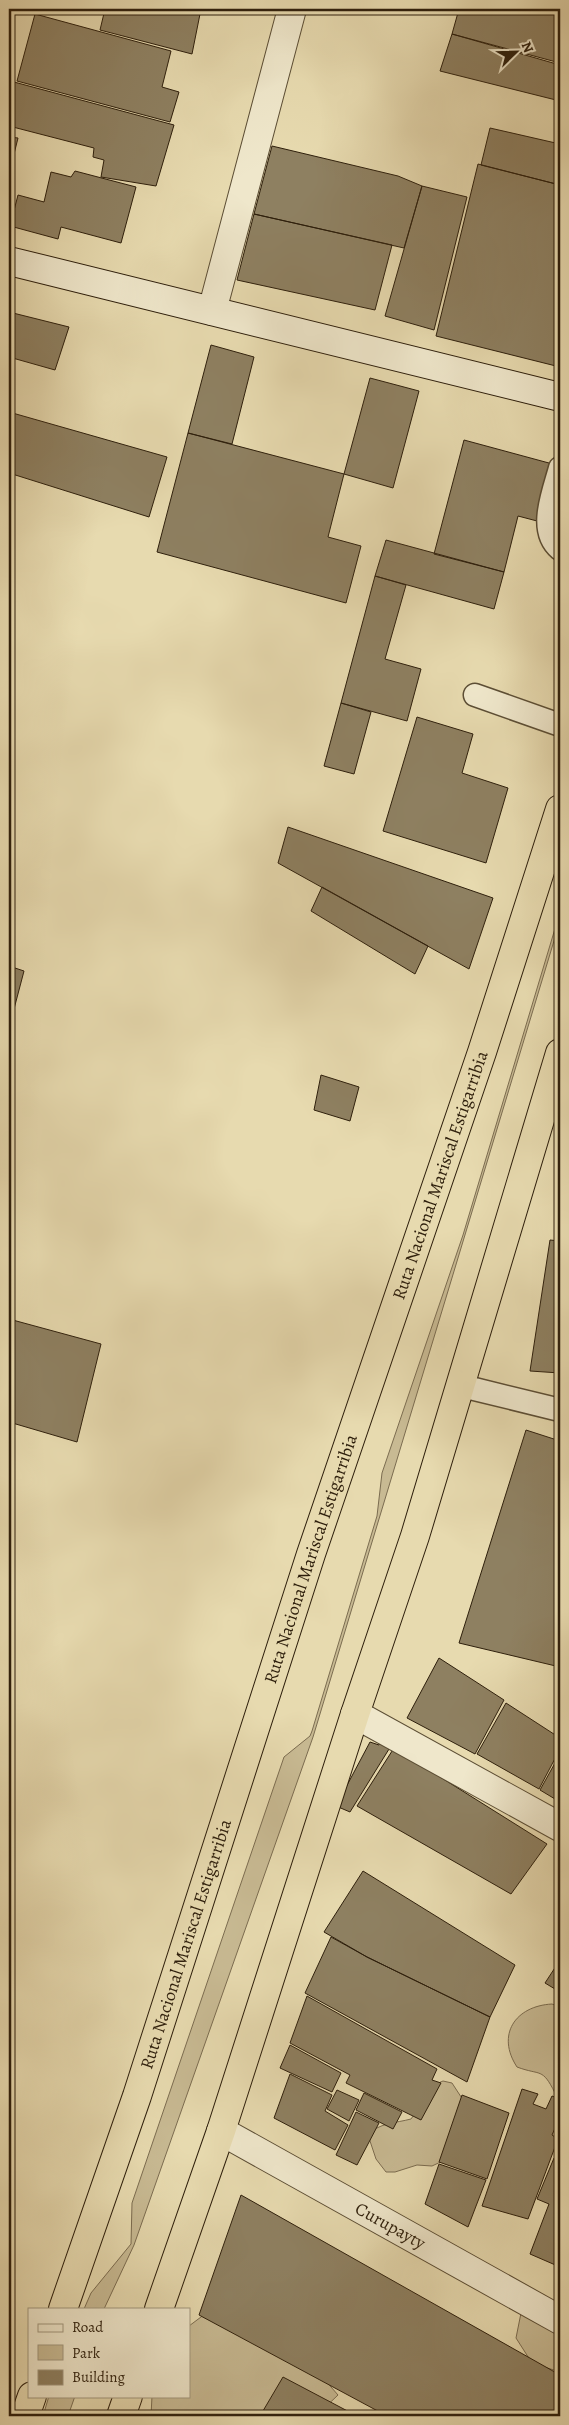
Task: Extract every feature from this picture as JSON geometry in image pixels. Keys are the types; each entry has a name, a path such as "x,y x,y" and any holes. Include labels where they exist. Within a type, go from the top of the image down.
{"highway":[{"name":"Ruta Nacional Mariscal Estigarribia","path":"63,2308 138,2096 308,1563 479,1061 560,809"},
{"path":"159,2308 221,2131 355,1714 415,1536 462,1386 560,1053"},
{"path":"25,2416 31,2398"},
{"path":"121,2416 127,2398"}],"street":[{"path":"212,311 292,9"},
{"path":"9,261 560,397"},
{"path":"355,1714 560,1826"},
{"name":"Curupayty","path":"221,2131 560,2320"}],"lane":[{"path":"560,468 550,509 548,532 560,549"},
{"path":"475,695 560,725"},
{"path":"462,1386 560,1410"}],"green space":[{"path":"560,912 560,921 313,1737 134,2245 104,2308 84,2308 91,2293 131,2244 132,2203 284,1757 310,1736 312,1731 377,1516 382,1473 463,1235"},
{"path":"552,2004 560,2007 560,2092 555,2093 544,2076 517,2067 508,2044 509,2034 519,2016 539,2006"},
{"path":"443,2081 452,2083 465,2103 447,2159 432,2166 417,2165 395,2172 386,2172 376,2159 368,2135 382,2126 411,2119 436,2084"},
{"path":"522,2308 560,2310 560,2372 532,2363 516,2338"},
{"path":"205,2314 298,2349 338,2395 316,2416 151,2416 152,2398 190,2398 190,2325"},
{"path":"48,2398 74,2398 68,2416 43,2416"}],"building":[{"path":"105,9 201,9 192,54 100,30"},
{"path":"459,9 560,9 560,63 452,34"},
{"path":"35,14 171,51 162,87 179,92 170,122 17,81"},
{"path":"452,34 560,65 560,101 440,71"},
{"path":"14,82 174,125 156,186 101,177 104,160 93,157 94,148 9,126 9,101"},
{"path":"490,128 560,144 560,185 481,165"},
{"path":"9,137 18,138 13,158 9,157"},
{"path":"272,146 398,176 422,186 404,248 254,214"},
{"path":"478,164 560,185 560,367 436,336"},
{"path":"75,171 136,187 121,243 61,227 58,239 10,226 18,195 44,202 51,172 71,177"},
{"path":"422,186 467,197 434,330 385,316"},
{"path":"254,214 392,245 375,310 237,280"},
{"path":"9,312 69,327 55,370 9,357"},
{"path":"211,345 254,357 232,444 188,433"},
{"path":"370,378 419,391 393,488 344,474"},
{"path":"9,412 167,457 149,517 9,473"},
{"path":"188,433 344,474 328,537 361,546 346,603 157,552"},
{"path":"464,440 560,466 560,527 518,516 504,572 434,554"},
{"path":"386,540 504,572 494,609 375,576"},
{"path":"375,576 406,585 385,659 421,669 407,721 341,703"},
{"path":"341,703 371,712 354,774 324,766"},
{"path":"417,717 473,734 462,773 508,788 486,863 383,831"},
{"path":"288,827 493,898 469,969 278,863"},
{"path":"322,887 428,946 415,974 311,911"},
{"path":"9,966 24,971 9,1028"},
{"path":"321,1075 359,1087 350,1121 314,1110"},
{"path":"550,1240 560,1241 560,1373 530,1371"},
{"path":"9,1319 101,1344 77,1442 9,1422"},
{"path":"526,1430 560,1441 560,1667 459,1643"},
{"path":"439,1658 504,1700 475,1754 407,1718"},
{"path":"506,1703 560,1738 560,1749 539,1789 477,1754"},
{"path":"383,1735 394,1741 350,1812 336,1806 370,1742 379,1745"},
{"path":"394,1748 547,1844 511,1894 357,1806"},
{"path":"560,1754 560,1802 540,1790"},
{"path":"363,1871 515,1965 490,2017 367,1957 324,1932"},
{"path":"331,1937 367,1957 490,2017 467,2082 305,1993"},
{"path":"560,1960 560,1992 545,1983"},
{"path":"307,1996 437,2069 432,2080 441,2083 421,2120 346,2083 350,2075 290,2043"},
{"path":"290,2045 341,2073 332,2092 280,2068"},
{"path":"290,2074 332,2095 325,2111 348,2125 335,2150 274,2118"},
{"path":"522,2089 538,2094 533,2104 546,2109 552,2096 560,2099 560,2127 556,2126 552,2135 558,2139 528,2219 482,2206"},
{"path":"337,2090 359,2100 349,2121 327,2109"},
{"path":"364,2093 402,2112 393,2129 356,2110"},
{"path":"462,2095 509,2113 487,2179 439,2162"},
{"path":"356,2112 379,2123 357,2165 336,2155"},
{"path":"554,2158 560,2160 560,2267 530,2254 549,2204 537,2199"},
{"path":"439,2164 486,2180 468,2227 425,2204"},
{"path":"241,2195 560,2375 560,2416 387,2416 199,2315"},
{"path":"283,2377 357,2416 260,2416"}]}
